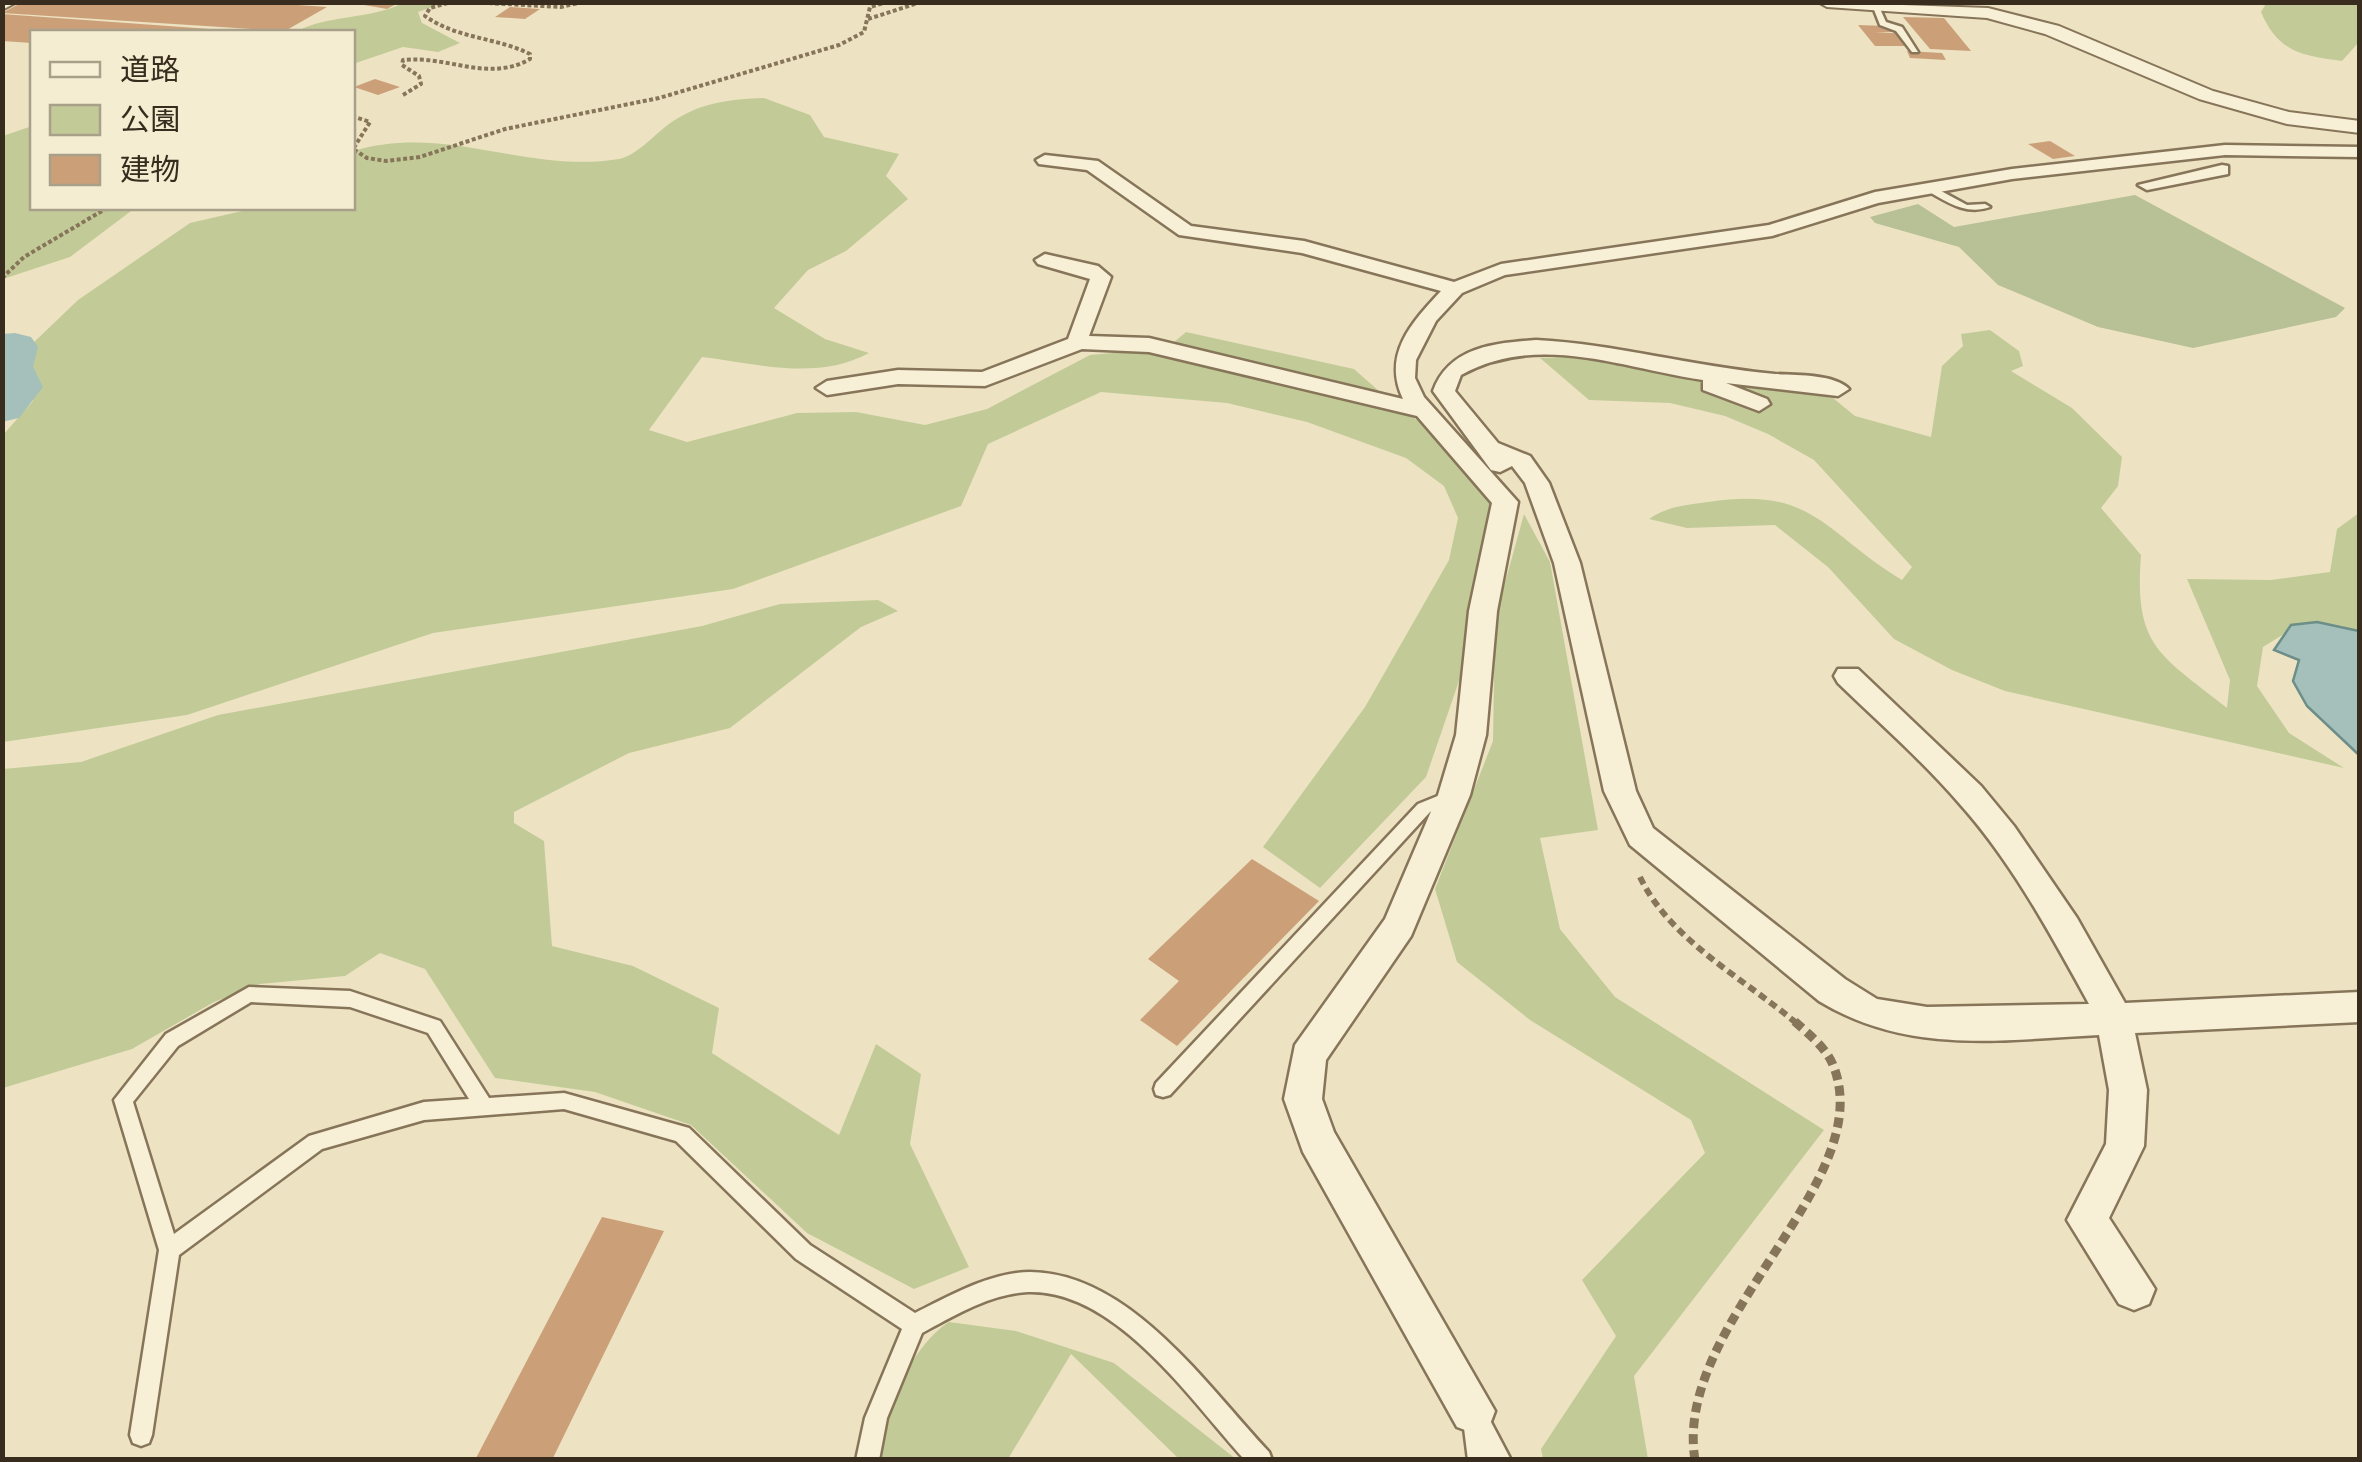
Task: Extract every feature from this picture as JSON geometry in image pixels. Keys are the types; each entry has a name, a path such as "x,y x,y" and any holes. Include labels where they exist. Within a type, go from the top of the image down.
{"street":[{"path":"1827,2 1959,8 2020,20 2206,95 2288,118 2360,128"},
{"path":"1505,502 1424,411 1404,378 1405,360 1427,318 1454,289 1500,270 1541,261 1772,230 1835,208 1928,187 2225,150 2318,155"},
{"path":"2147,185 2318,155 2360,152"},
{"path":"1045,160 1092,165 1186,231 1304,247 1454,289"},
{"path":"1045,260 1091,270 1101,277 1078,333 1079,342"},
{"path":"827,388 898,377 986,379 1079,342 1149,345 1424,411"},
{"path":"1838,389 1683,370 1614,354 1551,348 1475,358 1451,371 1444,391 1456,412 1494,450 1521,461 1536,483 1567,563 1620,791 1641,836 1703,882 1809,974 1864,1010 1928,1023 2022,1023 2360,1007"},
{"path":"1683,370 1759,404"},
{"path":"1473,1411 1317,1139 1303,1099 1308,1056 1399,926 1454,795 1471,734 1483,611 1505,502 1505,481 1494,450"},
{"path":"1848,676 1981,808 2045,896 2114,1016 2128,1090 2126,1146 2087,1220 2134,1290"}],"lane":[{"path":"1874,4 1883,23 1899,29 1915,50"},
{"path":"1928,187 1952,203 1985,208"},
{"path":"1163,1088 1424,808 1454,795"},
{"path":"141,1434 168,1250 123,1100 172,1040 249,994 350,999 434,1027 484,1106"},
{"path":"168,1250 316,1142 424,1111 564,1101 682,1134 803,1252 914,1325"},
{"path":"867,1460 882,1402 914,1325 939,1309 994,1287 1022,1282 1076,1285 1122,1315 1261,1460"},
{"path":"1473,1411 1479,1460"},
{"path":"1473,1411 1500,1460"}],"path":[{"path":"403,95 421,84 420,76 402,66 403,60 436,58 461,69 481,70 523,64 530,59 530,54 518,47 469,39 425,16 430,8 451,2"},
{"path":"469,2 561,6 583,2"},
{"path":"355,151 367,158 420,157 505,130 659,98 840,45 864,32 870,7 888,2"},
{"path":"868,19 921,2"},
{"path":"355,117 370,122 355,141"},
{"path":"2,278 24,257 105,210"},
{"path":"1641,836 1637,864 1649,896 1663,913 1820,1046 1840,1080 1840,1111 1826,1160 1708,1361 1695,1396 1691,1432 1695,1460"}],"green space":[{"path":"2267,2 2359,3 2359,42 2342,61 2293,50 2268,25 2261,12"},
{"path":"403,3 443,3 418,12 422,23 460,43 438,52 403,47 355,63 355,30 299,30 322,22"},
{"path":"764,98 810,115 824,137 899,154 886,176 908,199 846,251 808,270 774,308 825,339 869,353 809,368 702,357 649,430 687,442 797,413 856,412 925,425 987,409 1090,355 1167,348 1186,332 1354,369 1396,406 1448,441 1502,501 1472,601 1460,678 1426,777 1320,888 1263,847 1365,707 1449,560 1458,518 1444,486 1406,458 1307,422 1227,403 1101,392 988,444 961,506 733,589 433,633 187,715 3,742 3,435 33,401 31,345 78,300 190,223 246,210 355,210 355,151 421,143 551,160 619,159 632,154 691,111 726,101"},
{"path":"30,127 30,210 132,210 70,257 3,279 3,136"},
{"path":"2135,195 2345,308 2336,317 2193,348 2098,327 1998,285 1959,247 1875,223 1870,217 1918,204 1954,227"},
{"path":"1990,330 2019,351 2023,366 2011,371 2072,408 2122,457 2118,486 2101,508 2141,555 2140,586 2147,630 2168,660 2227,708 2230,680 2187,579 2271,580 2330,572 2337,529 2359,513 2359,633 2297,626 2263,647 2257,686 2289,733 2344,768 2005,691 1952,670 1894,639 1828,567 1775,525 1687,528 1649,519 1692,504 1744,499 1772,501 1815,517 1902,580 1912,567 1814,460 1768,434 1725,416 1670,403 1589,400 1540,358 1588,356 1833,398 1855,416 1931,437 1942,366 1963,346 1961,334"},
{"path":"1524,514 1550,562 1598,830 1540,838 1560,929 1615,997 1824,1130 1634,1376 1648,1459 1543,1459 1541,1449 1616,1336 1582,1280 1705,1153 1691,1120 1530,1020 1457,962 1435,889 1493,741 1495,619"},
{"path":"878,600 898,611 861,627 730,728 629,753 514,812 514,823 544,841 552,946 633,966 719,1008 712,1053 839,1135 876,1044 921,1074 910,1144 969,1267 914,1289 807,1233 691,1125 595,1092 495,1078 425,969 380,953 345,976 260,984 214,1002 132,1049 3,1088 3,769 81,762 218,715 702,626 780,604"},
{"path":"949,1322 1016,1331 1114,1363 1236,1459 1179,1459 1071,1354 1008,1459 874,1460 883,1424 900,1384 923,1347"}],"water":[{"path":"2317,622 2359,631 2359,755 2307,706 2293,681 2299,660 2274,650 2291,625"}],"building":[{"path":"23,2 253,2 327,7 287,30 2,13"},
{"path":"347,2 400,2 387,9"},
{"path":"510,7 540,9 525,19 495,17"},
{"path":"2,14 224,30 30,30 30,43 2,41"},
{"path":"1903,17 1944,18 1971,51 1930,49"},
{"path":"1858,25 1886,26 1892,32 1875,33 1895,33 1907,46 1875,46"},
{"path":"1907,51 1942,53 1946,60 1910,58"},
{"path":"375,79 400,87 378,95 355,87"},
{"path":"2050,141 2075,156 2053,159 2028,144"},
{"path":"1252,859 1319,901 1177,1046 1140,1020 1179,981 1148,959"},
{"path":"602,1217 664,1231 552,1460 475,1460"}],"waterway":[{"path":"2,348 15,347 10,367 19,387 2,408"}]}
